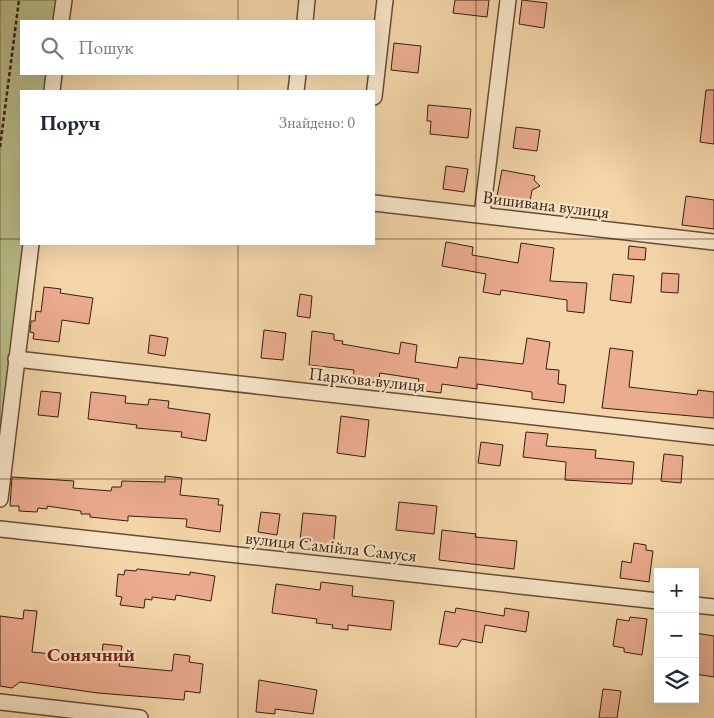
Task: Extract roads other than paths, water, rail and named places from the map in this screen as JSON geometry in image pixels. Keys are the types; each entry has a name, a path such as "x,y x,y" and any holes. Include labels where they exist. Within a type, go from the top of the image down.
{"street":[{"path":"61,20 64,0"},
{"path":"305,20 307,0"},
{"path":"375,90 385,0"},
{"path":"482,215 508,0"},
{"path":"52,90 54,75"},
{"path":"296,90 298,75"},
{"name":"Вишивана вулиця","path":"375,203 714,242"},
{"path":"0,499 31,245"},
{"name":"Паркова вулиця","path":"16,359 714,437"},
{"name":"вулиця Самійла Самуся","path":"0,529 654,601"},
{"path":"699,605 714,607"},
{"path":"0,702 140,718"}],"district":[{"name":"Сонячний","path":"91,654"}]}
